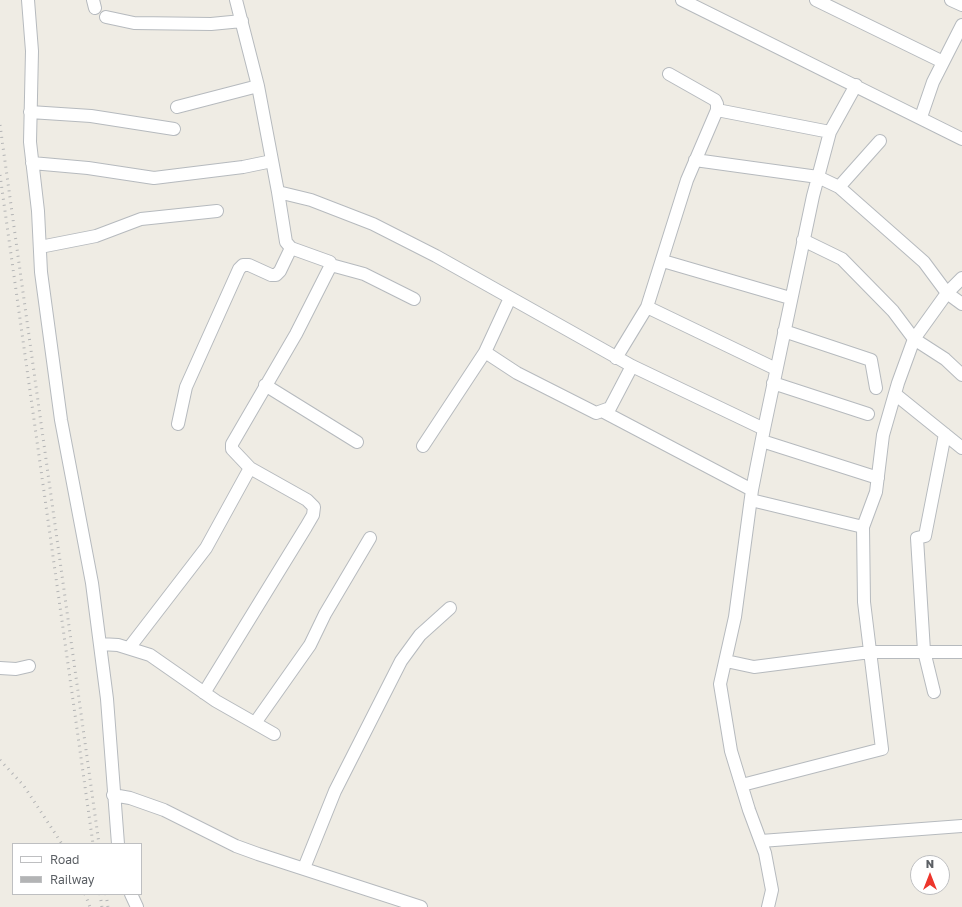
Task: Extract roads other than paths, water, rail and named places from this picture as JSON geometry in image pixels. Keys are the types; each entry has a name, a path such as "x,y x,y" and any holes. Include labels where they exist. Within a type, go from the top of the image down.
{"street":[{"path":"28,0 32,51 30,112 32,163 41,272 59,407 89,566 100,644 107,699 113,795 118,843"},
{"path":"236,0 258,86 286,242 291,248 330,262 331,265 364,274 414,299"},
{"path":"682,0 921,117 962,139"},
{"path":"816,0 943,62"},
{"path":"951,0 962,5"},
{"path":"106,17 134,23 211,24 242,21"},
{"path":"921,117 933,82 962,25"},
{"path":"616,358 647,307 663,262 687,180 717,110 715,100 669,74"},
{"path":"768,907 772,890 761,841 749,810 731,751 720,684 735,617 752,495 763,435 803,240 830,132 856,85"},
{"path":"177,106 258,86"},
{"path":"717,110 830,132"},
{"path":"30,112 91,116 174,129"},
{"path":"839,187 880,141"},
{"path":"695,160 818,177 839,187 924,262 947,293 962,304"},
{"path":"32,163 88,168 154,178 243,168 272,161"},
{"path":"278,192 311,200 373,224 436,256 616,358 763,435 878,478"},
{"path":"40,247 96,236 141,219 217,211"},
{"path":"803,240 842,259 893,311 914,339 944,359 962,375"},
{"path":"178,424 186,387 239,269 243,265 248,265 271,275 276,275 280,272 291,248"},
{"path":"663,262 790,298"},
{"path":"204,692 312,515 314,507 307,500 250,468 234,454 232,444 296,334 331,265"},
{"path":"742,785 882,749 864,602 863,527 876,492 884,435 895,394 914,339 947,293 962,278"},
{"path":"423,446 485,352 510,298"},
{"path":"647,307 776,369"},
{"path":"784,331 871,360 876,388"},
{"path":"485,352 517,373 596,413 610,408 632,366"},
{"path":"773,383 868,414"},
{"path":"265,385 357,442"},
{"path":"895,394 962,448"},
{"path":"602,411 752,495 863,527"},
{"path":"934,692 924,651 917,538 925,536 945,434"},
{"path":"129,648 206,548 250,468"},
{"path":"255,723 310,645 325,614 370,538"},
{"path":"304,868 336,791 401,661 420,635 450,608"},
{"path":"100,644 129,648 150,655 204,692 274,734"},
{"path":"726,661 754,667 870,652 962,652"},
{"path":"0,668 16,669 29,666"},
{"path":"113,795 130,798 164,810 236,846 421,907"},
{"path":"761,841 962,826"},
{"path":"131,895 137,907"}],"railway":[{"path":"0,125 99,843"},
{"path":"0,175 93,843"},
{"path":"0,760 24,786 61,843"},
{"path":"85,895 90,907"},
{"path":"100,895 102,907"},
{"path":"106,895 108,907"}]}
